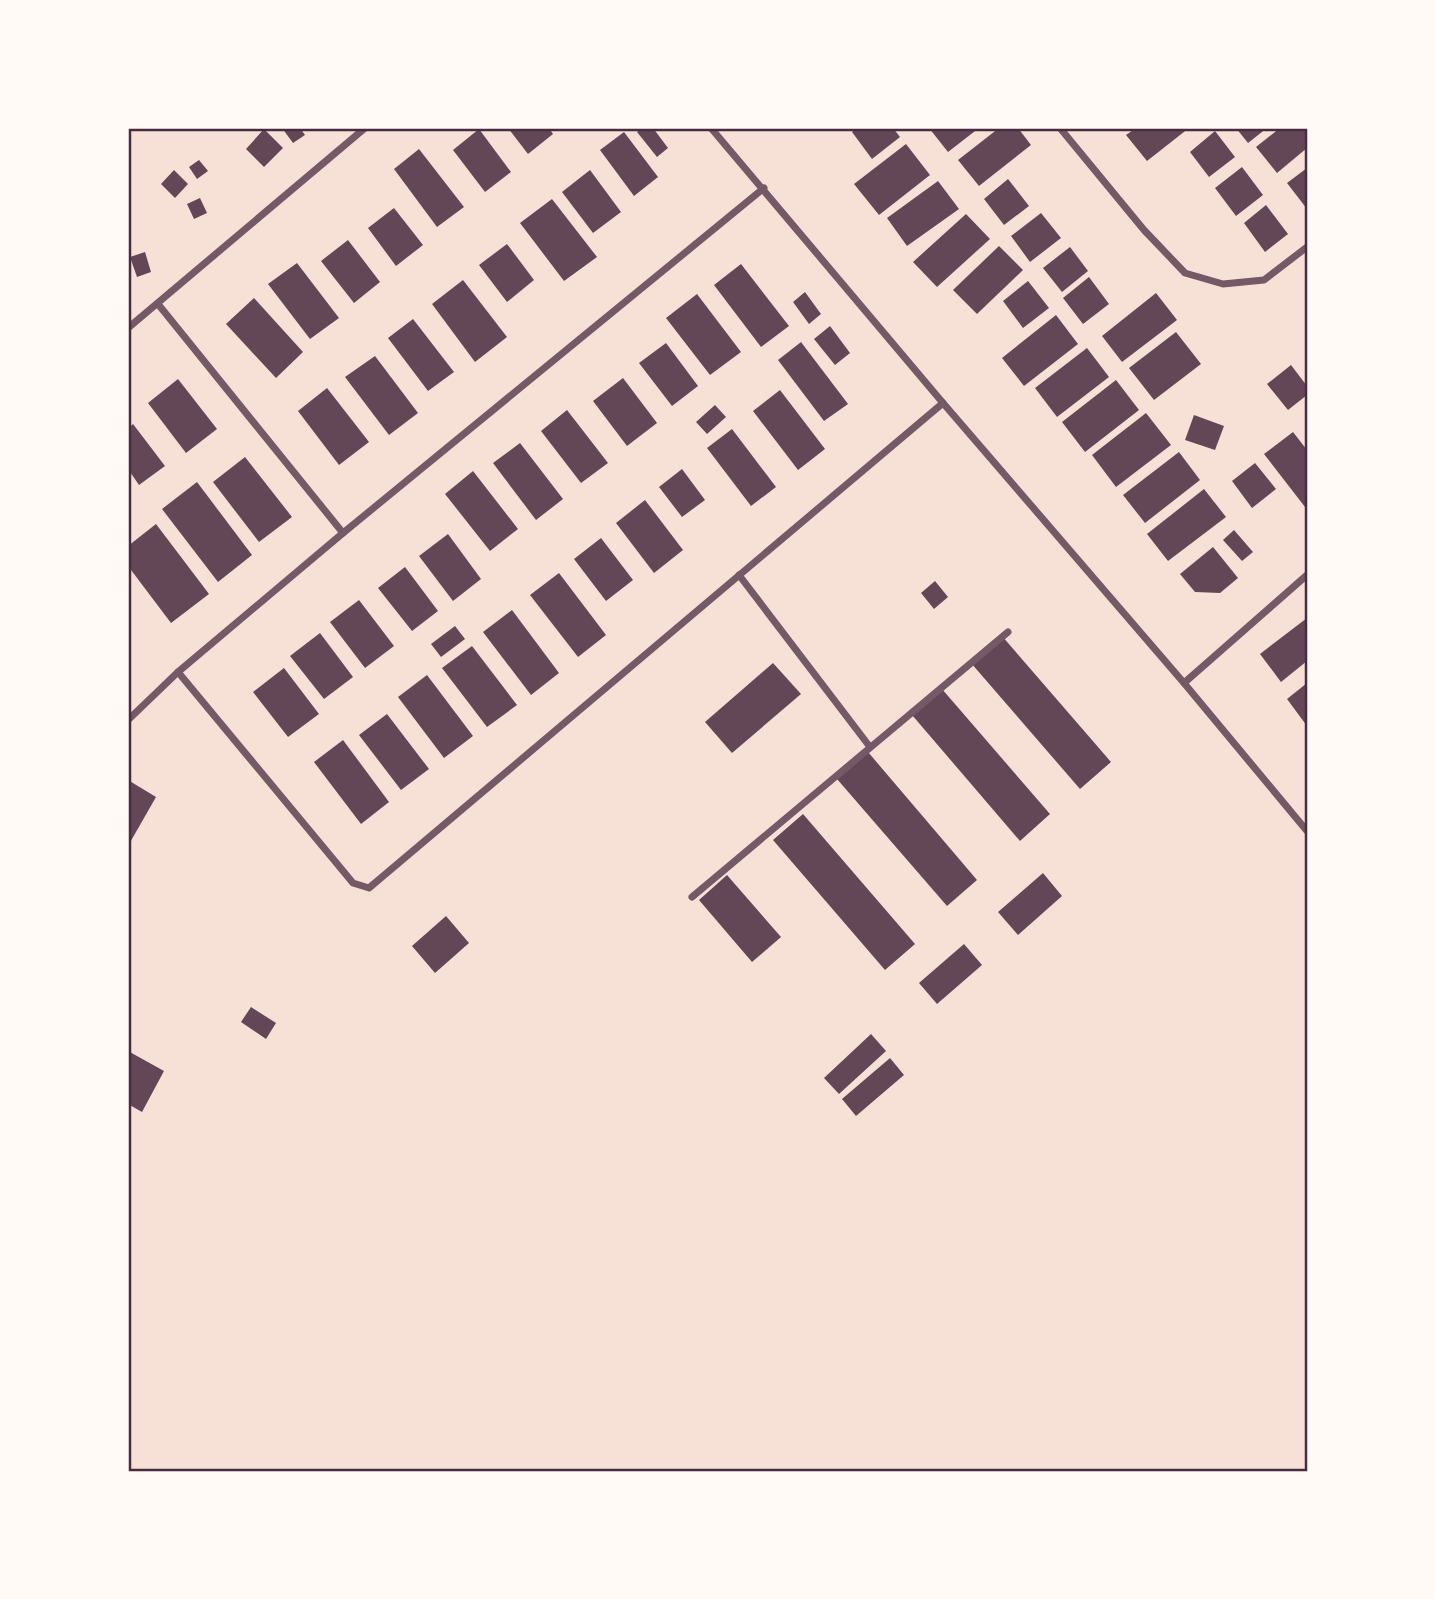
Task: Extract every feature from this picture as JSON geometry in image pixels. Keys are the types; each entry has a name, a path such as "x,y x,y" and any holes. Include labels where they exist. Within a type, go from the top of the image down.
{"street":[{"path":"128,328 365,128"},
{"path":"711,128 1307,831"},
{"path":"1060,128 1144,230 1185,273 1223,284 1264,280 1307,247"},
{"path":"128,720 178,672 343,533 764,188"},
{"path":"158,304 343,533"},
{"path":"178,672 353,883 369,888 943,403"},
{"path":"739,575 870,747"},
{"path":"1184,683 1307,575"},
{"path":"692,897 1007,632"}],"building":[{"path":"282,128 300,128 305,135 293,143"},
{"path":"508,128 549,128 553,134 528,154"},
{"path":"642,128 653,128 668,148 657,157 637,132"},
{"path":"857,128 893,128 900,137 872,159 852,132"},
{"path":"929,128 979,128 948,152"},
{"path":"999,128 1018,128 1031,145 979,186 958,160"},
{"path":"1136,128 1189,128 1147,161 1126,135"},
{"path":"1236,128 1267,128 1248,143"},
{"path":"1280,128 1307,128 1307,148 1277,173 1256,147"},
{"path":"264,129 283,148 264,167 246,149"},
{"path":"479,129 511,172 485,192 453,150"},
{"path":"1215,131 1235,157 1209,177 1190,152"},
{"path":"624,132 658,177 634,196 600,150"},
{"path":"906,144 930,175 879,215 854,184"},
{"path":"419,149 464,207 437,227 394,169"},
{"path":"199,160 208,171 197,179 189,167"},
{"path":"1242,167 1263,195 1236,216 1215,188"},
{"path":"1307,168 1307,209 1287,183"},
{"path":"174,170 188,184 175,198 161,184"},
{"path":"590,170 621,212 593,233 562,192"},
{"path":"1008,179 1029,206 1004,225 984,199"},
{"path":"938,181 959,209 907,246 887,218"},
{"path":"200,198 207,213 194,219 187,204"},
{"path":"552,199 597,257 564,281 520,223"},
{"path":"1266,205 1288,234 1265,252 1244,223"},
{"path":"394,208 423,245 396,266 368,228"},
{"path":"1041,213 1061,238 1030,262 1011,236"},
{"path":"966,214 990,239 937,287 913,262"},
{"path":"348,240 380,282 354,303 321,261"},
{"path":"507,244 534,280 507,302 479,265"},
{"path":"999,246 1023,270 977,314 953,290"},
{"path":"1070,247 1088,271 1062,292 1043,268"},
{"path":"145,252 151,272 137,277 130,257"},
{"path":"297,263 339,318 310,339 268,284"},
{"path":"741,264 789,326 761,347 714,285"},
{"path":"1089,277 1109,304 1083,324 1063,298"},
{"path":"463,280 507,337 475,362 432,304"},
{"path":"1028,281 1049,308 1023,328 1003,301"},
{"path":"805,292 821,314 809,324 793,302"},
{"path":"1156,293 1177,320 1122,362 1102,336"},
{"path":"697,294 741,352 710,375 666,318"},
{"path":"254,298 303,352 276,378 226,324"},
{"path":"1056,315 1078,344 1024,386 1002,358"},
{"path":"413,319 454,372 428,391 388,338"},
{"path":"830,326 850,353 835,365 814,339"},
{"path":"1176,332 1201,364 1154,400 1129,368"},
{"path":"801,342 848,404 824,421 778,360"},
{"path":"666,343 698,386 672,406 639,363"},
{"path":"1087,348 1109,377 1057,417 1035,388"},
{"path":"375,356 418,413 389,435 345,377"},
{"path":"1291,365 1307,386 1307,395 1288,410 1267,384"},
{"path":"623,378 657,423 627,446 593,401"},
{"path":"178,379 217,429 186,453 148,403"},
{"path":"1116,380 1139,410 1085,452 1062,422"},
{"path":"327,388 369,442 339,465 298,411"},
{"path":"780,390 825,449 798,470 753,411"},
{"path":"715,405 726,417 707,434 696,422"},
{"path":"567,410 608,463 581,483 541,431"},
{"path":"1146,413 1171,445 1116,487 1092,455"},
{"path":"1194,415 1224,426 1215,450 1185,440"},
{"path":"133,424 165,466 139,485 128,469 128,429"},
{"path":"732,429 776,487 751,506 707,448"},
{"path":"1293,432 1307,450 1305,507 1264,454"},
{"path":"520,443 563,499 536,520 493,463"},
{"path":"1179,452 1200,480 1145,523 1123,495"},
{"path":"245,457 292,517 259,542 213,482"},
{"path":"1255,463 1276,489 1252,508 1232,481"},
{"path":"682,469 705,500 682,517 659,487"},
{"path":"473,471 518,529 490,551 445,494"},
{"path":"197,482 252,555 218,582 162,509"},
{"path":"1204,489 1226,517 1168,561 1147,534"},
{"path":"645,500 683,550 654,573 616,523"},
{"path":"156,524 209,594 171,623 128,566 128,546"},
{"path":"1234,530 1253,552 1242,561 1223,540"},
{"path":"448,534 481,579 453,601 419,556"},
{"path":"601,538 633,580 606,601 574,559"},
{"path":"1213,547 1238,578 1220,593 1195,592 1180,574"},
{"path":"405,567 438,611 412,631 378,588"},
{"path":"559,573 606,635 578,657 530,595"},
{"path":"935,581 948,597 934,609 921,593"},
{"path":"359,600 394,646 365,668 330,622"},
{"path":"512,610 559,673 531,695 483,632"},
{"path":"1307,618 1307,661 1281,682 1260,654"},
{"path":"455,626 465,639 441,657 431,644"},
{"path":"320,633 353,677 324,699 290,656"},
{"path":"1002,636 1111,762 1080,789 971,663"},
{"path":"472,646 517,705 487,727 442,668"},
{"path":"773,663 801,694 732,753 705,722"},
{"path":"284,668 319,714 288,737 253,692"},
{"path":"427,675 473,736 444,758 398,697"},
{"path":"1307,683 1307,726 1287,699"},
{"path":"942,689 1050,814 1020,841 912,715"},
{"path":"387,714 429,769 401,790 359,735"},
{"path":"343,740 389,802 361,824 314,762"},
{"path":"868,752 977,880 947,906 837,779"},
{"path":"128,780 156,797 128,846"},
{"path":"803,814 915,944 885,970 773,840"},
{"path":"1043,873 1062,896 1018,935 998,912"},
{"path":"727,875 781,937 752,962 699,900"},
{"path":"446,916 469,943 435,973 412,946"},
{"path":"964,944 982,965 937,1004 919,983"},
{"path":"251,1007 276,1023 266,1039 241,1022"},
{"path":"871,1034 886,1051 839,1094 824,1078"},
{"path":"128,1051 164,1071 142,1112 128,1104"},
{"path":"890,1058 904,1075 856,1116 842,1099"}]}
